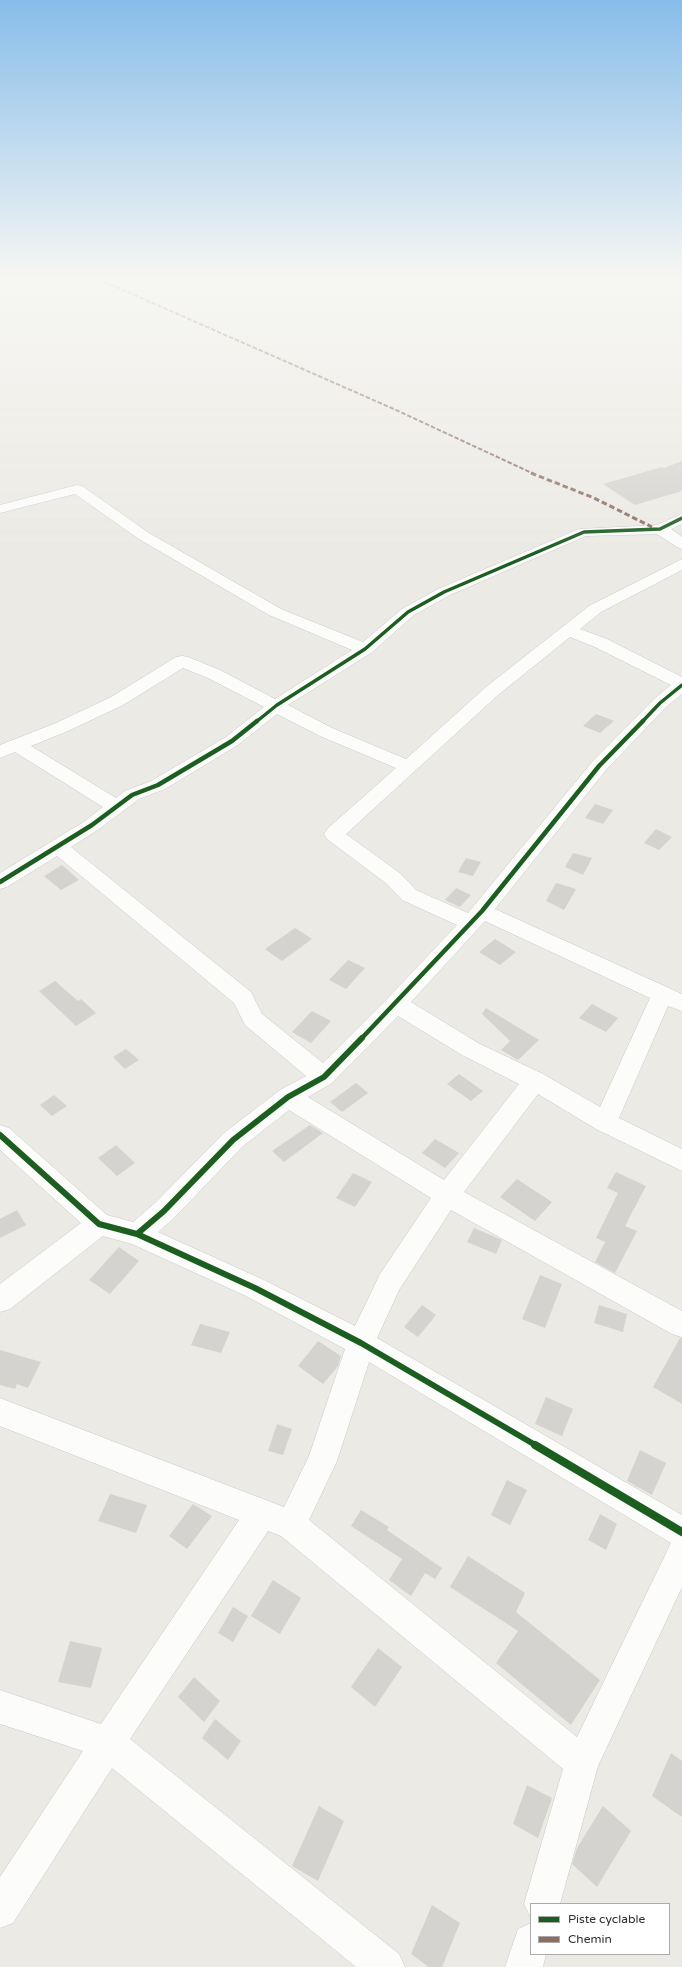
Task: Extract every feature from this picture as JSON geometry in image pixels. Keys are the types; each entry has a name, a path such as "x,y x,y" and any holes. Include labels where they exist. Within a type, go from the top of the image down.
{"street":[{"path":"0,509 77,489 144,536 275,612 365,649"},
{"path":"0,882 92,825 132,795 158,785 232,741 277,705 365,649 408,612 444,592 560,543 573,535 584,532 660,528 682,518"},
{"path":"660,528 682,544"},
{"path":"605,1122 673,998 476,917 409,895 394,878 334,834 492,691 595,609 682,564"},
{"path":"137,1234 164,1211 233,1140 288,1097 324,1077 396,1004 476,917 599,766 660,703 682,685 601,643 568,630"},
{"path":"8,749 117,701 182,661 214,674 277,705 326,732 408,766"},
{"path":"8,749 116,806"},
{"path":"58,846 243,998 253,1019 324,1077"},
{"path":"396,1004 470,1049 535,1081 605,1122 682,1161"},
{"path":"292,1525 322,1461 361,1344 389,1282 447,1195 535,1081"},
{"path":"288,1097 447,1195 682,1325"},
{"path":"0,1134 99,1224 137,1234 255,1288 361,1344 682,1532"},
{"path":"0,1300 99,1224"},
{"path":"0,1412 292,1525 582,1763"},
{"path":"0,1910 108,1743 262,1513"},
{"path":"542,1903 582,1763 682,1552"},
{"path":"0,1707 108,1743 386,1967"},
{"path":"524,1967 530,1946"}],"building":[{"path":"682,461 682,491 635,505 603,484 662,467 664,468"},
{"path":"596,714 614,721 600,733 583,726"},
{"path":"595,804 613,810 603,824 585,818"},
{"path":"656,829 672,837 659,850 644,843"},
{"path":"573,853 592,858 583,875 565,867"},
{"path":"466,858 481,862 473,876 458,872"},
{"path":"62,865 79,880 61,890 44,876"},
{"path":"556,883 576,889 564,910 546,901"},
{"path":"456,888 471,895 460,907 445,900"},
{"path":"295,928 312,939 282,961 265,949"},
{"path":"495,939 516,952 500,965 479,952"},
{"path":"348,960 365,968 346,989 329,980"},
{"path":"55,981 78,1001 81,999 96,1013 76,1026 39,991"},
{"path":"592,1004 618,1018 606,1032 579,1018"},
{"path":"486,1008 539,1040 518,1060 501,1050 510,1041 482,1014"},
{"path":"312,1011 331,1021 311,1043 292,1032"},
{"path":"126,1049 139,1060 125,1069 113,1057"},
{"path":"459,1074 483,1091 471,1101 447,1084"},
{"path":"356,1083 368,1093 342,1112 330,1102"},
{"path":"54,1095 67,1106 52,1116 40,1105"},
{"path":"310,1125 323,1133 284,1162 272,1151"},
{"path":"435,1139 459,1153 445,1168 422,1153"},
{"path":"116,1145 135,1163 117,1176 98,1158"},
{"path":"616,1172 646,1186 625,1226 637,1231 615,1273 595,1262 605,1242 596,1238 618,1193 607,1188"},
{"path":"353,1173 372,1182 355,1207 336,1198"},
{"path":"517,1179 552,1202 535,1221 500,1197"},
{"path":"17,1210 26,1225 0,1238 0,1219"},
{"path":"474,1228 502,1240 496,1254 467,1242"},
{"path":"119,1247 139,1261 110,1294 89,1280"},
{"path":"540,1275 562,1284 545,1328 522,1319"},
{"path":"422,1305 436,1315 418,1337 404,1327"},
{"path":"599,1305 627,1314 623,1332 594,1323"},
{"path":"200,1324 230,1332 221,1353 191,1345"},
{"path":"680,1338 682,1338 682,1404 653,1387"},
{"path":"318,1341 341,1356 338,1366 323,1384 298,1366"},
{"path":"0,1350 41,1362 28,1388 17,1384 15,1389 0,1385"},
{"path":"546,1397 573,1409 562,1436 535,1424"},
{"path":"277,1424 292,1429 283,1455 268,1451"},
{"path":"640,1450 666,1463 652,1495 627,1481"},
{"path":"507,1480 527,1490 510,1525 491,1515"},
{"path":"110,1494 147,1505 136,1533 98,1521"},
{"path":"193,1504 212,1516 187,1549 169,1536"},
{"path":"361,1510 389,1527 387,1530 442,1568 435,1579 425,1573 411,1596 389,1580 402,1559 351,1526"},
{"path":"600,1514 617,1524 606,1550 588,1540"},
{"path":"468,1556 525,1593 516,1612 600,1680 571,1725 496,1663 518,1631 450,1587"},
{"path":"273,1580 301,1598 280,1634 251,1616"},
{"path":"233,1607 248,1616 233,1642 218,1633"},
{"path":"70,1641 102,1648 91,1688 58,1682"},
{"path":"378,1648 402,1667 375,1707 351,1687"},
{"path":"194,1677 220,1701 204,1722 178,1697"},
{"path":"215,1719 241,1741 228,1760 202,1738"},
{"path":"671,1753 682,1761 682,1817 652,1796"},
{"path":"527,1785 552,1798 538,1838 513,1824"},
{"path":"319,1806 344,1821 318,1881 292,1866"},
{"path":"603,1806 631,1831 597,1887 572,1864 577,1848"},
{"path":"432,1905 460,1923 442,1967 429,1967 411,1954"}],"marked path":[{"path":"307,371 530,472 594,498 652,527"}],"cycle path":[{"path":"0,882 92,825 132,795 158,785 232,741 277,705 365,649 408,612 444,592 584,532 660,529 682,518"},
{"path":"137,1234 164,1211 233,1140 288,1097 324,1077 396,1004 482,911 599,766 660,703 682,685"},
{"path":"0,1135 99,1224 137,1234 255,1288 361,1343 682,1532"}]}
